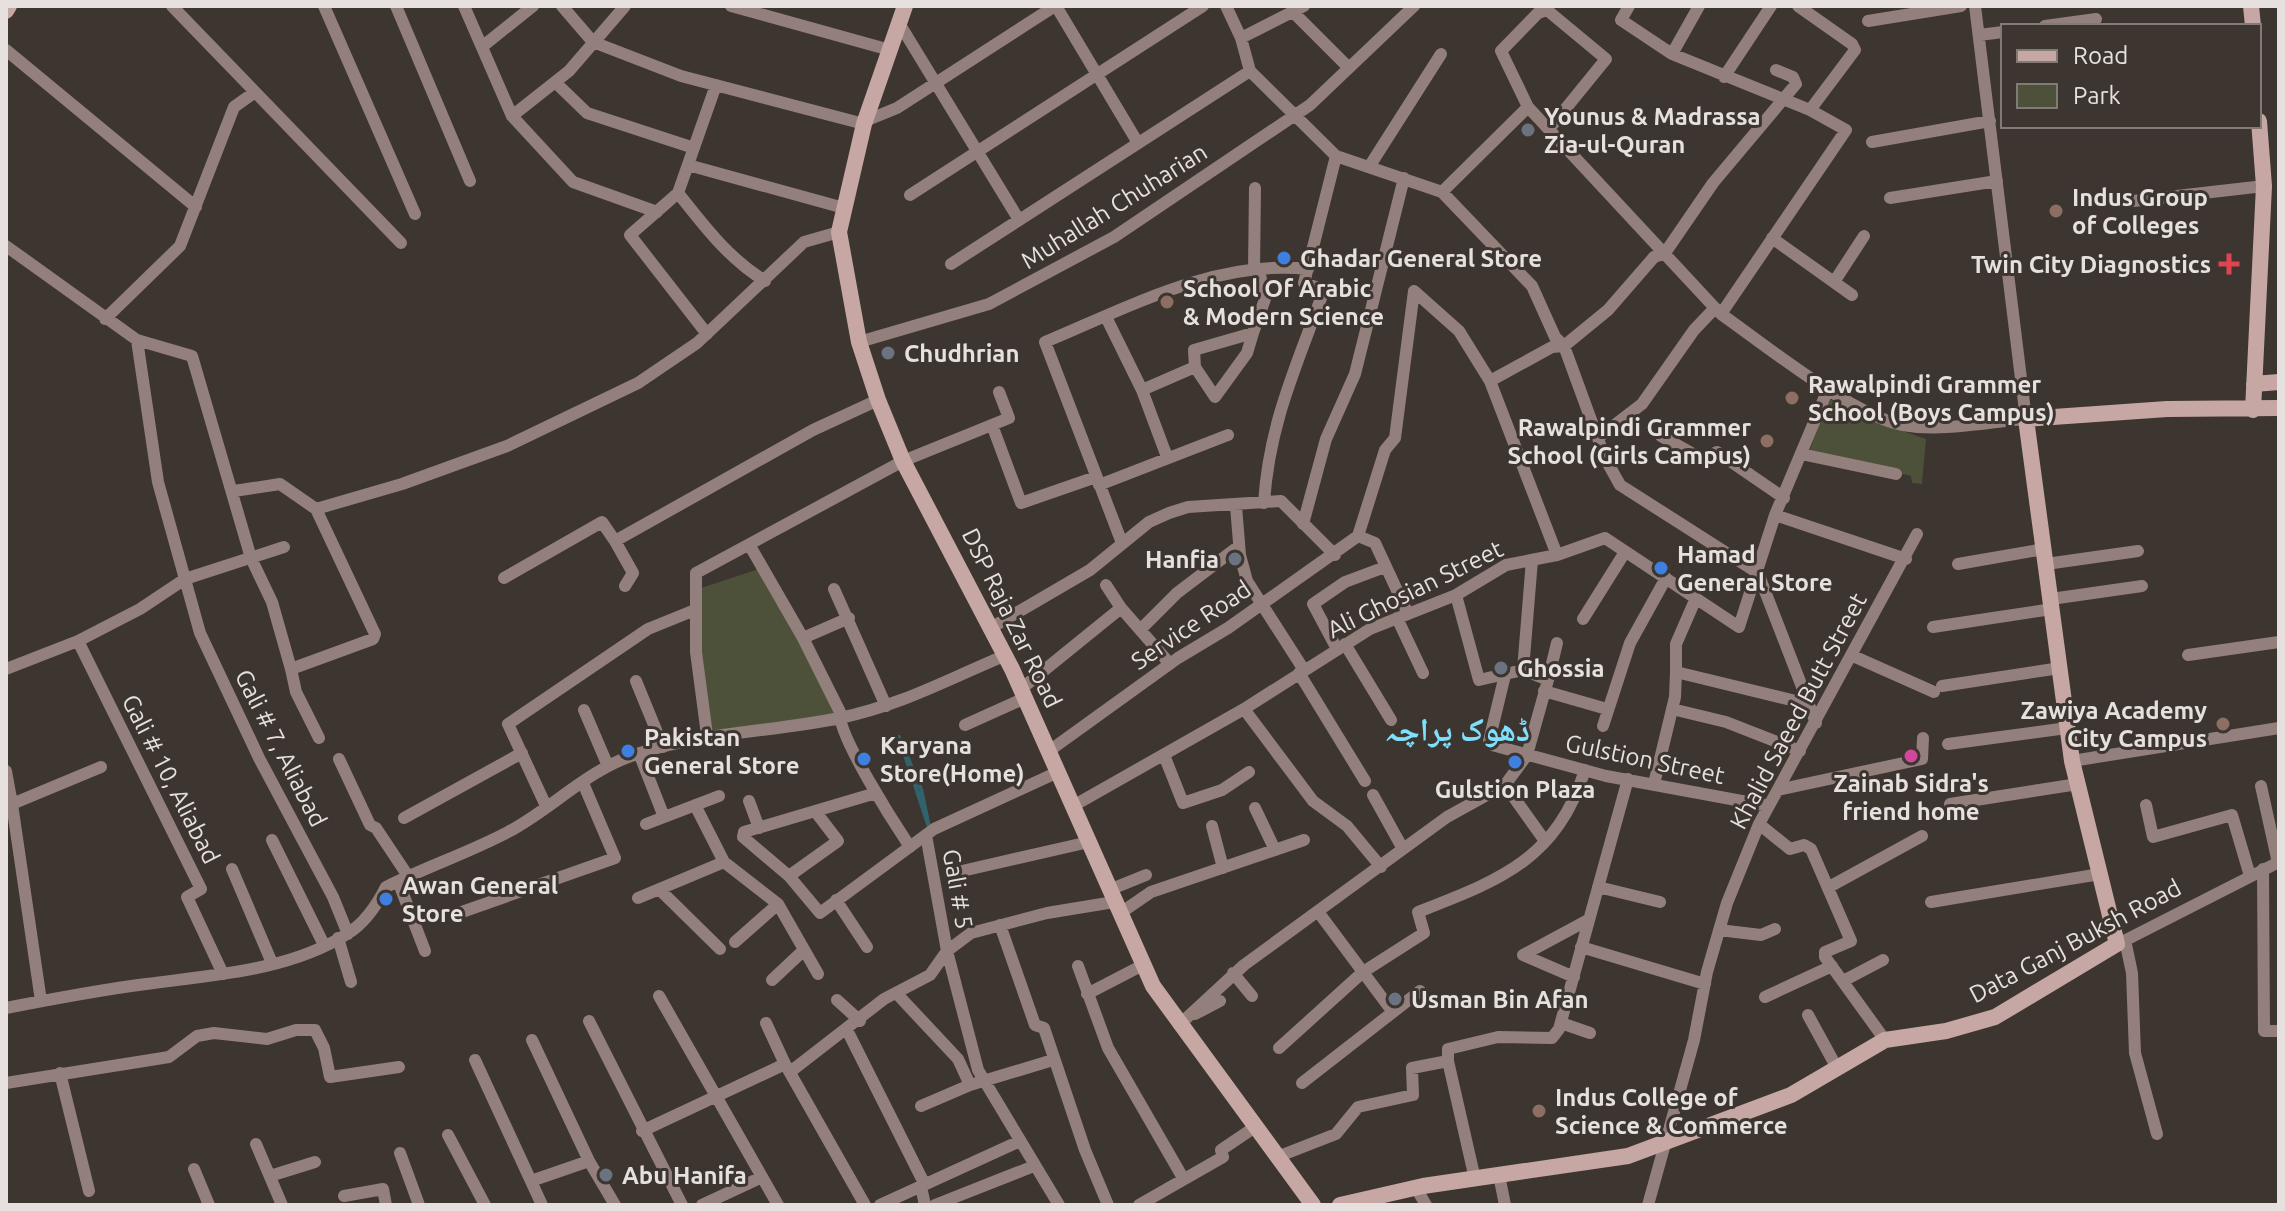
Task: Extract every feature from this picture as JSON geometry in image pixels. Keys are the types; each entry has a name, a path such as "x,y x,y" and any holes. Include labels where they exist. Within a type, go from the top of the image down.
{"street":[{"path":"6,11 9,6"},
{"path":"176,10 193,6"},
{"path":"324,6 415,214"},
{"path":"396,6 470,181"},
{"path":"464,6 512,116 573,182 657,212"},
{"path":"483,46 533,6"},
{"path":"562,6 593,42 681,76 864,123 897,108 1055,6 1138,143"},
{"path":"512,116 555,82 614,22 625,6"},
{"path":"731,6 890,50"},
{"name":"DSP Raja Zar Road","path":"905,6 864,123 839,232 859,342 878,400 903,461 1023,693 1143,965 1313,1205"},
{"path":"910,195 1203,6"},
{"path":"1226,6 1241,38 1250,71 1292,116 1336,156 1442,192 1532,286 1555,337 1564,346 1605,458 1620,485 1758,573 1816,723"},
{"name":"Muhallah Chuharian","path":"859,342 959,315 1051,274 1114,237 1310,105 1414,6"},
{"path":"1599,437 1642,404 1694,330 1718,311 1846,130 1810,110 1780,101 1672,54 1621,20 1629,6"},
{"path":"1672,54 1699,6"},
{"path":"1724,77 1771,6"},
{"path":"1798,6 1852,44 1855,50 1810,110"},
{"path":"1868,21 1961,6"},
{"path":"1975,6 2072,761 2100,874 2132,973 2135,1053 2157,1134"},
{"path":"1549,129 1606,59 1541,9 1501,51 1528,107 1718,311 1828,389 1901,425 1926,427 2167,409 2279,408"},
{"path":"176,10 401,243"},
{"path":"1241,38 1299,10 1349,68"},
{"path":"2060,24 2096,19"},
{"path":"899,23 1019,220"},
{"path":"1979,35 2001,32"},
{"path":"6,50 196,207"},
{"path":"1369,167 1441,54"},
{"path":"1490,381 1552,347 1564,346 1608,310 1654,257 1665,253 1713,183 1796,80 1776,70"},
{"path":"951,264 1250,71"},
{"path":"555,82 587,113 694,148"},
{"path":"707,334 630,235 678,193 716,85"},
{"path":"105,319 180,246 234,107 255,92"},
{"path":"1988,97 2001,94"},
{"path":"1442,192 1528,107"},
{"path":"1872,142 1990,121"},
{"path":"2253,410 2264,186 2260,128"},
{"path":"1264,503 1267,459 1276,416 1324,290 1304,283 1336,156"},
{"path":"688,165 844,208"},
{"path":"1303,524 1326,439 1355,374 1404,178"},
{"path":"1890,198 1997,181"},
{"path":"2133,201 2264,186"},
{"path":"1253,333 1194,350 1195,367 1215,397 1247,353 1265,299 1257,270 1255,188"},
{"path":"678,193 717,243 740,266 765,281"},
{"path":"316,509 451,468 566,420 638,383 707,334 804,242 839,232"},
{"path":"1834,282 1864,236"},
{"path":"1772,238 1852,295"},
{"path":"6,246 137,340 192,356 234,491 251,558 272,602 296,692 319,738"},
{"path":"1122,543 1045,342 1160,293 1280,266 1308,269"},
{"path":"1423,673 1375,543 1358,536 1385,450 1395,438 1414,291 1459,331 1490,381 1557,555"},
{"path":"1106,317 1142,390 1167,457"},
{"name":"Gali # 7, Aliabad","path":"137,340 158,482 207,652 333,897 351,982"},
{"path":"1142,390 1195,367"},
{"path":"2254,384 2279,382"},
{"path":"1758,573 1775,515 1828,389"},
{"path":"707,735 696,652 696,573 903,461 1009,418 999,392"},
{"path":"615,541 813,430 878,400"},
{"path":"992,425 1021,503 1098,481 1228,435"},
{"path":"1661,436 1702,459 1717,452 1784,498"},
{"path":"1801,454 1896,474"},
{"path":"234,491 280,484 316,509 375,634 373,639 291,669"},
{"path":"989,629 1090,570 1149,522 1188,507 1281,501 1335,555"},
{"path":"1236,506 1239,546 1247,581 1365,781"},
{"path":"1775,515 1906,559"},
{"path":"504,578 602,522 633,573 625,586"},
{"name":"Khalid Saeed Butt Street","path":"1648,1205 1694,1040 1719,930 1759,824 1917,534"},
{"name":"Service Road","path":"1049,751 1170,664 1335,555 1358,536"},
{"name":"Ali Ghosian Street","path":"1073,806 1244,709 1341,647 1402,616 1456,595 1506,565 1557,555 1605,538 1739,627 1758,573"},
{"path":"750,546 803,638 840,712 838,718 876,793 910,847"},
{"path":"1141,629 1177,593 1239,546"},
{"path":"6,669 78,641 140,609 185,579 284,547"},
{"path":"1958,564 2138,551"},
{"path":"1583,619 1625,552"},
{"path":"1523,670 1532,560"},
{"path":"1385,567 1345,582 1313,604 1391,720"},
{"path":"1603,726 1630,643 1666,578"},
{"path":"1106,585 1121,608 1170,664"},
{"path":"1933,627 2142,586"},
{"path":"834,589 886,706"},
{"path":"1456,595 1478,679 1523,670 1546,685 1607,709"},
{"path":"1654,784 1672,709 1676,644 1696,598"},
{"path":"965,725 1023,693 1121,608"},
{"path":"546,806 508,724 641,633 695,610"},
{"path":"803,638 849,618"},
{"name":"Gali # 10, Aliabad","path":"78,641 201,889 187,897 223,974"},
{"path":"2188,655 2279,642"},
{"path":"1182,1022 1233,973 1447,817 1505,785 1527,755 1557,643"},
{"path":"6,1008 223,974 272,963 324,945 343,936 377,905 386,887 456,859 529,820 608,766 639,753 707,735 838,718 886,706 924,693 1004,656"},
{"path":"1853,656 1938,689 2060,668"},
{"path":"1676,672 1808,704"},
{"name":"Gulstion Street","path":"1505,675 1490,744 1585,770 1769,806"},
{"path":"636,681 663,747"},
{"path":"1244,709 1313,801 1347,826 1381,867"},
{"path":"1672,709 1726,722 1800,751"},
{"path":"584,710 608,766"},
{"path":"1948,744 2067,728"},
{"path":"2072,761 2279,728"},
{"path":"1778,790 1922,759 1923,738"},
{"path":"404,818 522,753"},
{"path":"639,753 664,817"},
{"path":"1164,755 1183,803 1222,790 1249,772"},
{"path":"339,759 370,825 376,828 403,879 425,951"},
{"path":"12,804 101,767"},
{"path":"1279,1048 1363,972 1424,933 1418,912 1520,867 1574,805 1585,770"},
{"path":"6,771 41,1001"},
{"path":"876,793 744,832 743,837 789,876 820,913 926,835 1058,772"},
{"path":"1475,1179 1448,1061 1448,1049 1498,1037 1552,1038 1561,1023 1628,779"},
{"path":"459,913 615,858 583,783"},
{"path":"1950,804 2078,784"},
{"path":"1505,785 1545,841"},
{"path":"2261,786 2278,862"},
{"path":"1373,795 1403,849"},
{"path":"646,824 719,796"},
{"path":"749,801 759,828"},
{"path":"695,805 724,862 778,904 818,974"},
{"path":"2146,805 2153,837 2232,815 2250,876"},
{"path":"1255,808 1275,850"},
{"path":"789,876 838,841 815,811"},
{"path":"1759,824 1790,849 1808,846 1851,941 1825,952 1885,1040"},
{"path":"1212,826 1223,868"},
{"name":"Gali # 5","path":"926,835 947,951 978,1070 1059,1205"},
{"path":"1829,887 1922,836"},
{"path":"272,840 324,945"},
{"path":"642,1131 716,1095 787,1068 860,1021 884,999 898,995 930,975 947,951 971,933 1151,892 1304,840"},
{"path":"962,871 1022,854 1089,842"},
{"path":"638,898 724,862"},
{"name":"Data Ganj Buksh Road","path":"1340,1205 1416,1188 1628,1156 1663,1144 1791,1095 1885,1040 1946,1031 1995,1017 2121,942 2278,862"},
{"path":"232,869 272,963"},
{"path":"2263,869 2264,1031 2279,1031"},
{"path":"1931,902 2100,874"},
{"path":"1114,902 1146,875"},
{"path":"1598,887 1660,902"},
{"path":"659,889 720,949"},
{"path":"836,900 867,947"},
{"path":"735,942 778,904"},
{"path":"1319,913 1392,1011"},
{"path":"1574,977 1523,955 1588,920"},
{"path":"1000,925 1035,1025 1043,1026 1108,1205"},
{"path":"1719,930 1761,935 1775,929"},
{"path":"1581,947 1705,984"},
{"path":"772,980 804,950"},
{"path":"1843,981 1883,960"},
{"path":"1087,994 1143,965"},
{"path":"1078,966 1108,1048 1183,1178"},
{"path":"1765,997 1832,966"},
{"path":"1233,973 1252,996"},
{"path":"1302,1083 1420,991"},
{"path":"898,995 958,1059 970,1085"},
{"path":"659,996 778,1205"},
{"path":"837,1000 860,1021"},
{"path":"1182,1022 1220,1001"},
{"path":"1808,1015 1837,1068"},
{"path":"589,1021 682,1205"},
{"path":"766,1023 787,1068 865,1205"},
{"path":"1561,1023 1590,1033"},
{"path":"6,1083 169,1057 197,1036 214,1033 267,1039 303,1029 315,1030 320,1036 330,1077 399,1067"},
{"path":"847,1030 923,1185 925,1205"},
{"path":"532,1040 589,1161 615,1205"},
{"path":"475,1060 542,1205"},
{"path":"921,1106 970,1085 1053,1060"},
{"path":"1277,1157 1336,1134 1358,1107 1413,1095 1412,1068 1448,1061"},
{"path":"60,1073 89,1191"},
{"path":"1139,1205 1223,1157 1221,1150 1255,1127"},
{"path":"448,1135 485,1205"},
{"path":"889,1204 1020,1141"},
{"path":"256,1144 282,1205"},
{"path":"400,1153 419,1205"},
{"path":"531,1181 589,1161"},
{"path":"270,1176 315,1162"},
{"path":"935,1205 1034,1166"},
{"path":"194,1169 209,1205"},
{"path":"1499,1175 1505,1205"},
{"path":"702,1205 762,1177"},
{"path":"1416,1188 1426,1205"},
{"path":"344,1196 383,1189 386,1205"}],"green space":[{"path":"1828,398 1862,417 1926,439 1922,484 1912,483 1911,476 1809,452"},
{"path":"759,569 795,629 837,715 710,731 697,630 701,588"}],"waterway":[{"path":"899,737 921,789 929,827 899,737"}],"place":[{"name":"Younus & Madrassa Zia-ul-Quran","path":"1528,130"},
{"name":"Indus Group of Colleges","path":"2056,211"},
{"name":"Ghadar General Store","path":"1284,258"},
{"name":"Twin City Diagnostics","path":"2229,264"},
{"name":"School Of Arabic & Modern Science","path":"1167,302"},
{"name":"Chudhrian","path":"888,353"},
{"name":"Rawalpindi Grammer School (Boys Campus)","path":"1792,398"},
{"name":"Rawalpindi Grammer School (Girls Campus)","path":"1767,441"},
{"name":"Hanfia","path":"1235,559"},
{"name":"Hamad General Store","path":"1661,568"},
{"name":"Ghossia","path":"1501,668"},
{"name":"Zawiya Academy City Campus","path":"2223,724"},
{"name":"Pakistan General Store","path":"628,751"},
{"name":"Zainab Sidra's friend home","path":"1911,756"},
{"name":"Karyana Store(Home)","path":"864,759"},
{"name":"Gulstion Plaza","path":"1515,762"},
{"name":"Awan General Store","path":"386,899"},
{"name":"Usman Bin Afan","path":"1395,999"},
{"name":"Indus College of Science & Commerce","path":"1539,1111"},
{"name":"Abu Hanifa","path":"606,1175"}],"district":[{"name":"ڈھوک پراچہ","path":"1457,729"}]}
